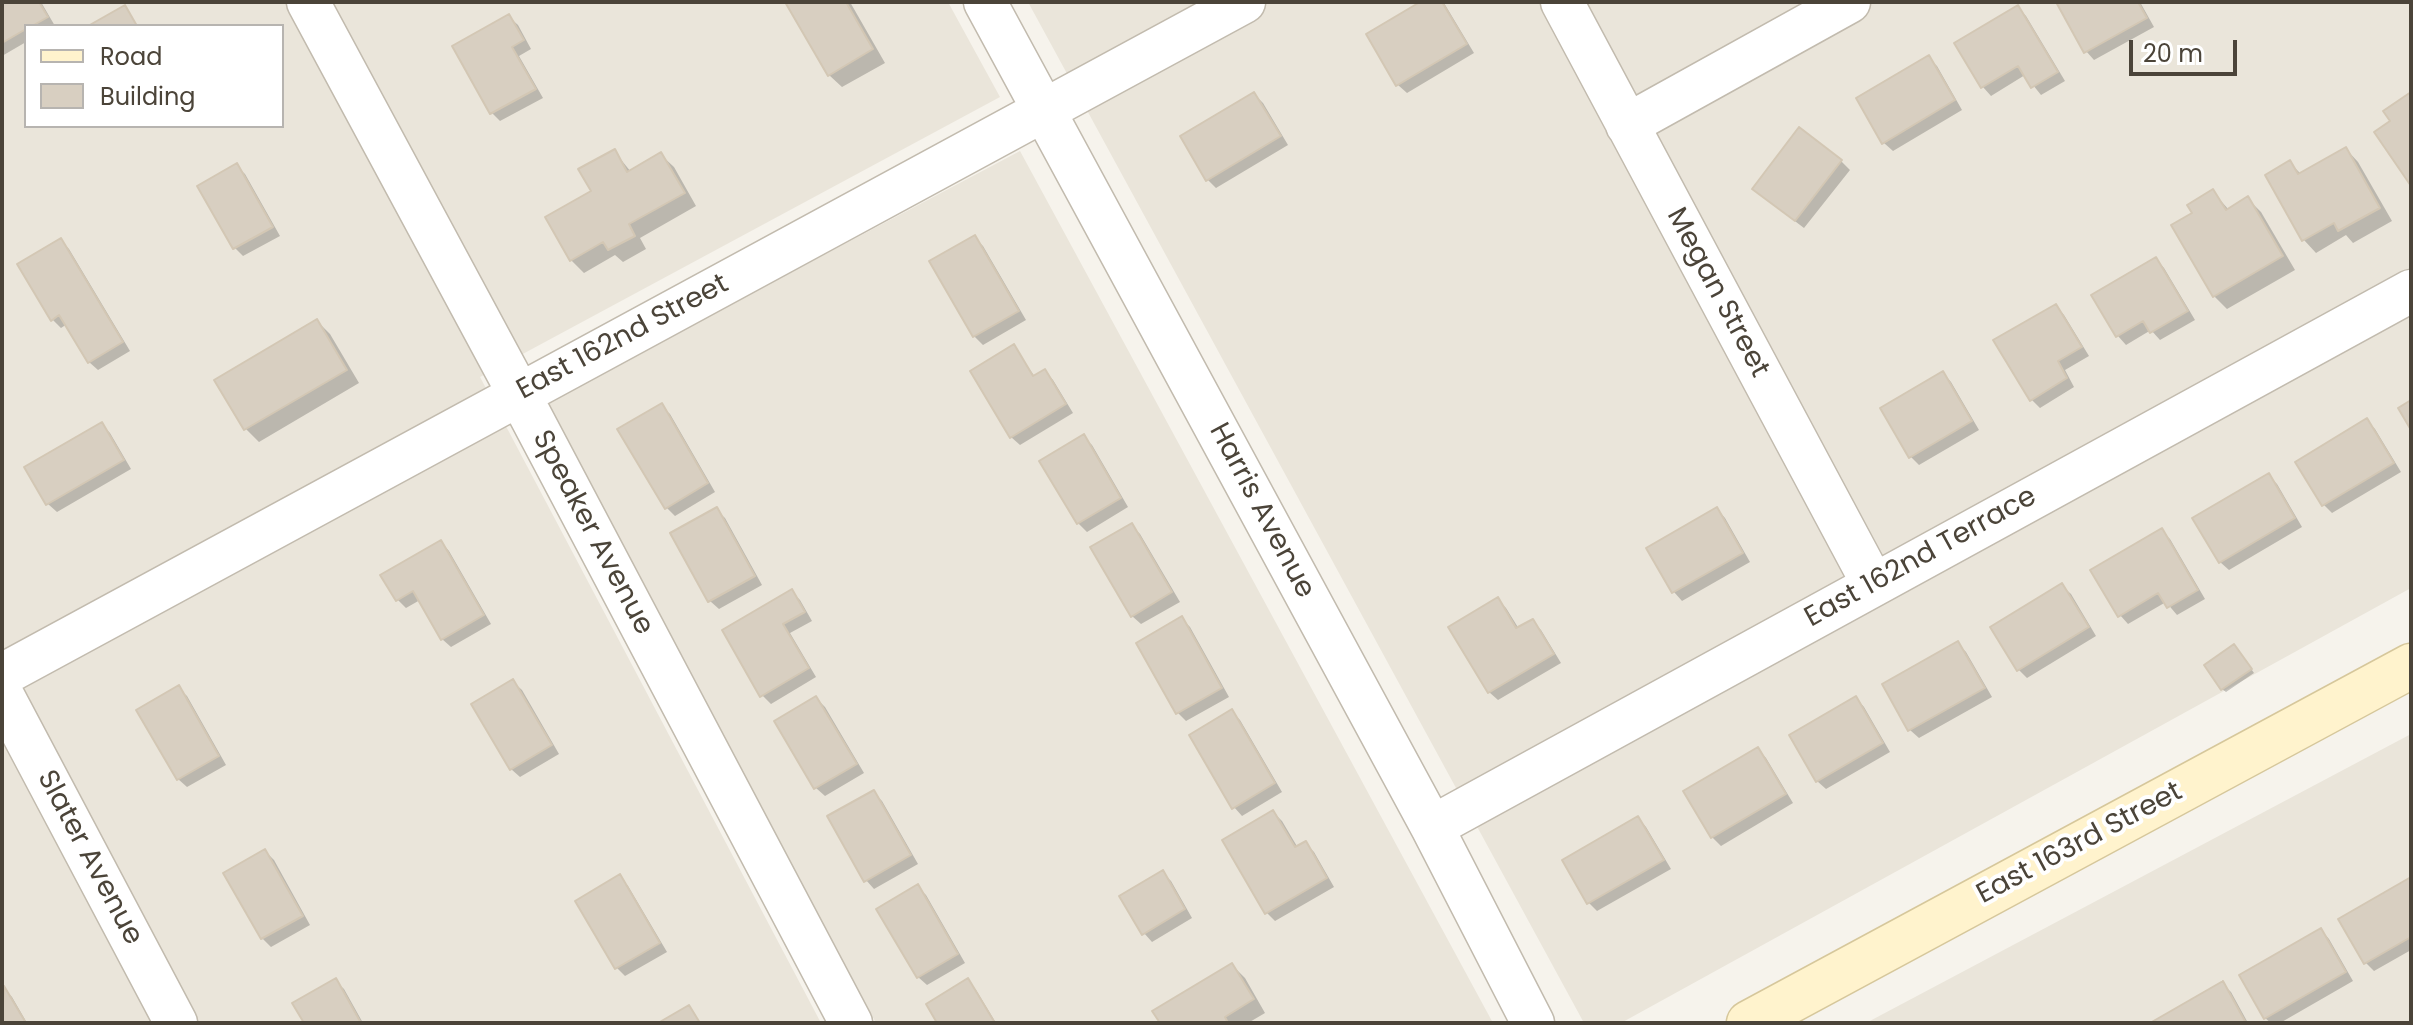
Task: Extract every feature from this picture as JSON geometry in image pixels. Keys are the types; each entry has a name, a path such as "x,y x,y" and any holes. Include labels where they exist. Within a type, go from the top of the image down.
{"street":[{"name":"Speaker Avenue","path":"308,2 851,1023"},
{"name":"Harris Avenue","path":"985,2 1432,827 1533,1023"},
{"name":"East 162nd Street","path":"2,675 1244,2"},
{"name":"Megan Street","path":"1562,2 1873,584"},
{"path":"1627,125 1849,2"},
{"name":"East 162nd Terrace","path":"1432,827 2411,291"},
{"name":"East 163rd Street","path":"1749,1023 2411,666"},
{"name":"Slater Avenue","path":"2,694 176,1023"}],"shaded area":[{"path":"2,2 948,2 1000,97 480,377 821,1023 2,1023"},
{"path":"1028,2 2411,2 2411,588 1621,1023 1584,1023"},
{"path":"1020,151 1493,1023 876,1023 541,405"},
{"path":"2411,734 2411,1023 1866,1023"}],"building":[{"path":"2,2 39,2 48,17 36,24 24,24 24,30 2,43"},
{"path":"785,2 846,2 873,49 828,76"},
{"path":"1420,2 1442,2 1467,44 1396,86 1366,34"},
{"path":"2056,2 2138,2 2147,18 2084,53"},
{"path":"125,5 136,24 92,24"},
{"path":"2018,5 2058,72 2031,88 2018,66 1981,88 1954,43"},
{"path":"509,14 524,40 512,47 536,89 490,114 452,46"},
{"path":"1929,55 1955,100 1882,144 1856,98"},
{"path":"1254,92 1281,136 1206,181 1180,136"},
{"path":"2411,92 2411,186 2374,132 2390,121 2383,111"},
{"path":"1799,127 1842,160 1795,221 1752,189"},
{"path":"2346,147 2380,208 2338,231 2334,223 2302,241 2265,175 2290,160 2298,174"},
{"path":"615,149 627,172 661,152 685,193 629,224 635,236 608,250 603,242 570,261 545,217 591,191 578,169"},
{"path":"237,163 273,227 233,249 197,186"},
{"path":"2213,189 2226,210 2248,196 2283,256 2213,297 2171,225 2192,213 2187,205"},
{"path":"975,235 1019,311 973,337 929,261"},
{"path":"61,238 123,342 88,363 59,315 51,321 17,264"},
{"path":"2156,257 2188,311 2150,333 2143,321 2116,337 2091,295"},
{"path":"2056,304 2082,347 2058,361 2067,378 2030,401 1993,340"},
{"path":"317,319 347,370 244,430 214,380"},
{"path":"1014,344 1033,376 1045,369 1066,404 1010,438 970,371"},
{"path":"1943,371 1972,421 1909,458 1880,408"},
{"path":"2411,400 2411,430 2398,408"},
{"path":"662,403 708,483 665,509 617,429"},
{"path":"2367,418 2394,463 2322,506 2295,462"},
{"path":"102,422 124,460 46,505 24,467"},
{"path":"1084,434 1121,498 1077,524 1039,461"},
{"path":"2269,473 2295,518 2219,563 2192,518"},
{"path":"717,507 755,576 708,602 670,533"},
{"path":"1717,507 1743,553 1672,593 1646,548"},
{"path":"1132,523 1172,592 1131,617 1090,547"},
{"path":"2162,528 2198,590 2167,608 2158,593 2118,617 2090,570"},
{"path":"441,540 484,615 441,640 413,591 396,601 380,575"},
{"path":"2062,583 2089,627 2017,671 1990,627"},
{"path":"792,589 805,612 783,624 809,668 760,697 722,630"},
{"path":"1498,597 1516,628 1533,619 1554,654 1488,693 1448,627"},
{"path":"1182,616 1222,688 1176,714 1136,643"},
{"path":"1958,641 1985,688 1908,731 1882,684"},
{"path":"2234,644 2252,669 2221,690 2204,665"},
{"path":"513,679 552,745 510,770 471,704"},
{"path":"179,685 219,756 177,780 136,710"},
{"path":"816,696 857,764 814,789 774,721"},
{"path":"1856,696 1883,743 1816,782 1789,735"},
{"path":"1232,709 1275,783 1232,809 1189,735"},
{"path":"1758,747 1786,794 1711,838 1683,791"},
{"path":"874,790 911,855 864,882 827,816"},
{"path":"1273,810 1295,847 1306,841 1327,878 1265,914 1222,840"},
{"path":"1638,816 1664,860 1587,904 1562,860"},
{"path":"265,849 303,916 261,939 223,873"},
{"path":"1163,870 1185,909 1142,935 1119,896"},
{"path":"620,874 660,943 615,969 575,901"},
{"path":"2411,877 2411,937 2364,964 2338,919"},
{"path":"918,884 958,954 917,978 876,909"},
{"path":"2321,928 2346,972 2264,1019 2239,975"},
{"path":"1232,963 1254,999 1225,1017 1228,1023 1160,1023 1152,1011"},
{"path":"336,978 361,1023 304,1023 292,1003"},
{"path":"968,978 995,1023 937,1023 926,1004"},
{"path":"2223,981 2246,1023 2150,1023"},
{"path":"4,986 26,1023 2,1023"},
{"path":"689,1005 700,1023 658,1023"}]}
